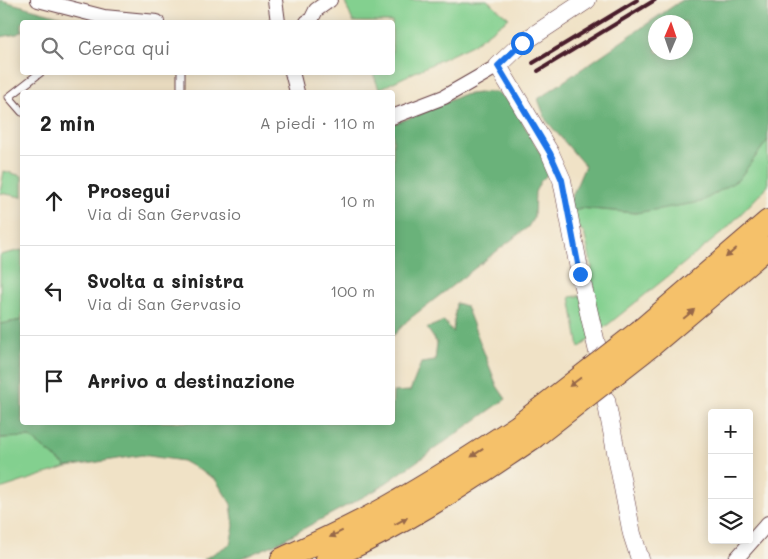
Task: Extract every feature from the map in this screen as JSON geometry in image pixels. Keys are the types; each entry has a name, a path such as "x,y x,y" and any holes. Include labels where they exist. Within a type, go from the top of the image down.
{"highway":[{"path":"647,338 768,221"},
{"path":"327,559 406,519 473,478 525,432 768,247"},
{"path":"282,559 331,537 397,502 460,465 525,432"}],"street":[{"path":"38,0 102,20"},
{"path":"275,0 278,20"},
{"path":"311,20 316,10 330,0"},
{"path":"395,116 444,97 498,66 522,43 587,0"},
{"path":"498,66 550,153 563,186 580,274 598,352"},
{"path":"293,75 296,90"},
{"path":"606,400 630,524 640,559"},
{"path":"736,559 768,523"}],"lane":[{"path":"20,110 9,97 37,75"},
{"path":"181,75 181,90"}],"green space":[{"path":"0,0 74,20 20,20 20,32 0,37"},
{"path":"344,0 487,0 509,18 472,45 379,89 374,75 395,75 395,20 352,20"},
{"path":"682,0 768,0 768,140 738,180 701,202 636,213 580,208 563,217 585,166 546,120 538,99 648,23 648,60 693,60 693,15 660,15"},
{"path":"497,92 512,104 543,158 547,175 540,182 535,192 534,217 528,227 408,320 395,334 395,123 462,95"},
{"path":"768,140 768,186 723,232 579,348 570,297 585,295 592,267 584,232 563,217 580,208 636,213 738,180"},
{"path":"4,171 20,175 20,197 0,193"},
{"path":"20,250 20,320 0,324 0,255"},
{"path":"456,303 466,306 497,386 506,399 376,490 273,545 240,559 204,559 230,544 234,526 231,504 215,479 183,461 142,455 67,467 30,437 0,438 0,324 20,320 20,425 395,425 395,392 410,391 421,363 435,361 437,343 427,328 444,321 453,332"},
{"path":"30,437 67,467 0,489 0,438"}],"railway":[{"path":"533,63 637,0"},
{"path":"538,71 655,0"}],"route":[{"path":"522,43 498,66 550,153 562,180 580,274"}]}
